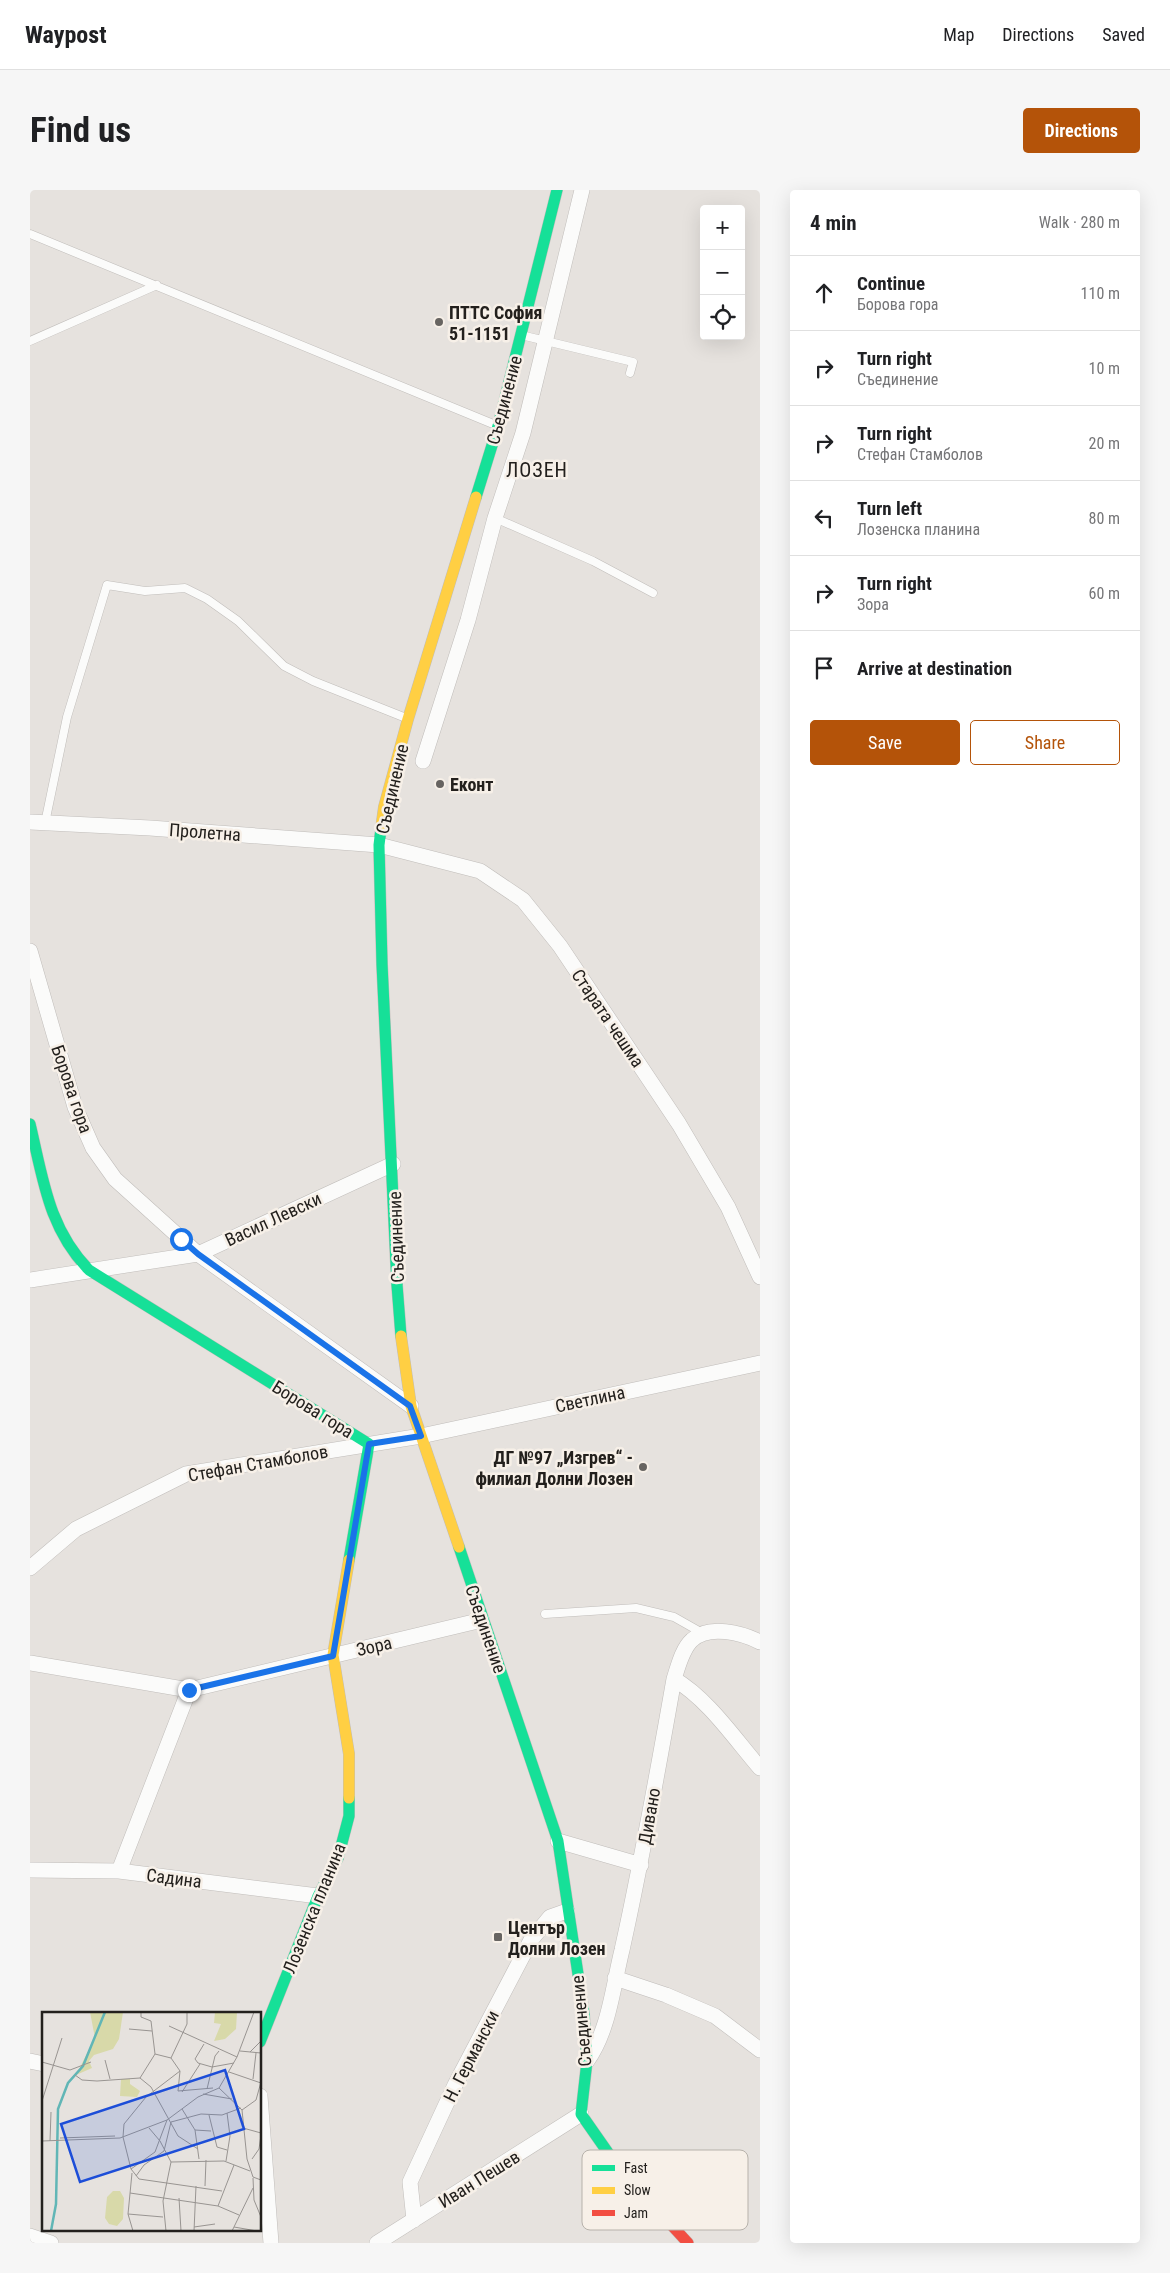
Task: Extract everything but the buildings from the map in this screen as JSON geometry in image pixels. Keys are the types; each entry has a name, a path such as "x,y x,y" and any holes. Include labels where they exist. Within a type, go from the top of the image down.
{"street":[{"name":"Съединение","path":"557,190 498,426 408,719 384,807 379,845 382,964 393,1164 397,1284 404,1366 410,1406 558,1841 567,1911 584,2014 587,2061 582,2114"},
{"path":"424,761 468,620 495,518 522,433 547,341 582,190"},
{"name":"Пролетна","path":"37,823 150,828 379,845"},
{"name":"Старата чешма","path":"379,845 480,871 523,900 560,946 678,1124 728,1207 760,1277"},
{"name":"Борова гора","path":"30,951 75,1107 93,1148 115,1179 198,1254 410,1406"},
{"name":"Борова гора","path":"30,1124 39,1170 50,1207 74,1258 89,1270 369,1444"},
{"name":"Васил Левски","path":"30,1280 198,1254 393,1164"},
{"name":"Светлина","path":"421,1436 760,1363"},
{"name":"Стефан Стамболов","path":"30,1568 76,1529 186,1474 421,1436"},
{"name":"Лозенска планина","path":"261,2039 318,1896 338,1858 349,1816 349,1754 333,1656 369,1444"},
{"name":"Зора","path":"30,1663 189,1690 482,1620"},
{"path":"704,1634 738,1633 760,1642"},
{"name":"Дивано","path":"587,2061 598,2046 641,1866 674,1679 680,1661 692,1640 704,1634"},
{"path":"674,1679 685,1686 703,1703 760,1768"},
{"path":"119,1871 189,1690"},
{"path":"558,1841 641,1866"},
{"name":"Садина","path":"30,1870 119,1871 318,1896"},
{"name":"Н. Германски","path":"414,2220 410,2182 454,2085 531,1940 550,1917 567,1911"},
{"path":"615,1978 666,1995 715,2016 760,2050"},
{"path":"261,2112 271,2243"},
{"path":"582,2114 606,2150"},
{"name":"Иван Пешев","path":"377,2243 582,2114"},
{"path":"676,2230 688,2243"},
{"path":"34,2239 52,2243"}],"lane":[{"path":"30,234 498,426"},
{"path":"30,340 157,285"},
{"path":"521,335 633,362 630,373"},
{"path":"495,518 593,560 653,593"},
{"path":"37,823 107,585 145,591 185,588 207,599 238,621 284,666 312,681 408,719"},
{"path":"545,1614 636,1608 674,1617 704,1634"}],"traffic: fast":[{"path":"476,497 498,426 557,190"},
{"path":"381,829 379,845 382,964 401,1336"},
{"path":"30,1124 44,1183 56,1220 75,1254 89,1270 369,1444 349,1560"},
{"path":"459,1547 558,1841 584,2014 587,2061 581,2114 606,2150"},
{"path":"261,2039 318,1896 338,1858 349,1816 349,1798"}],"traffic: slow":[{"path":"381,829 384,807 408,719 476,497"},
{"path":"401,1336 411,1406 459,1547"},
{"path":"349,1560 333,1655 349,1754 349,1798"}],"traffic: jam":[{"path":"676,2230 688,2243"}],"place":[{"name":"ПТТС София 51-1151","path":"439,322"},
{"name":"Еконт","path":"440,784"},
{"name":"ДГ №97 „Изгрев“ - филиал Долни Лозен","path":"643,1467"},
{"name":"Център Долни Лозен","path":"498,1937"}],"district":[{"name":"ЛОЗЕН","path":"537,470"}],"route":[{"path":"181,1239 198,1254 410,1406 421,1436 369,1444 333,1656 189,1690"}]}
